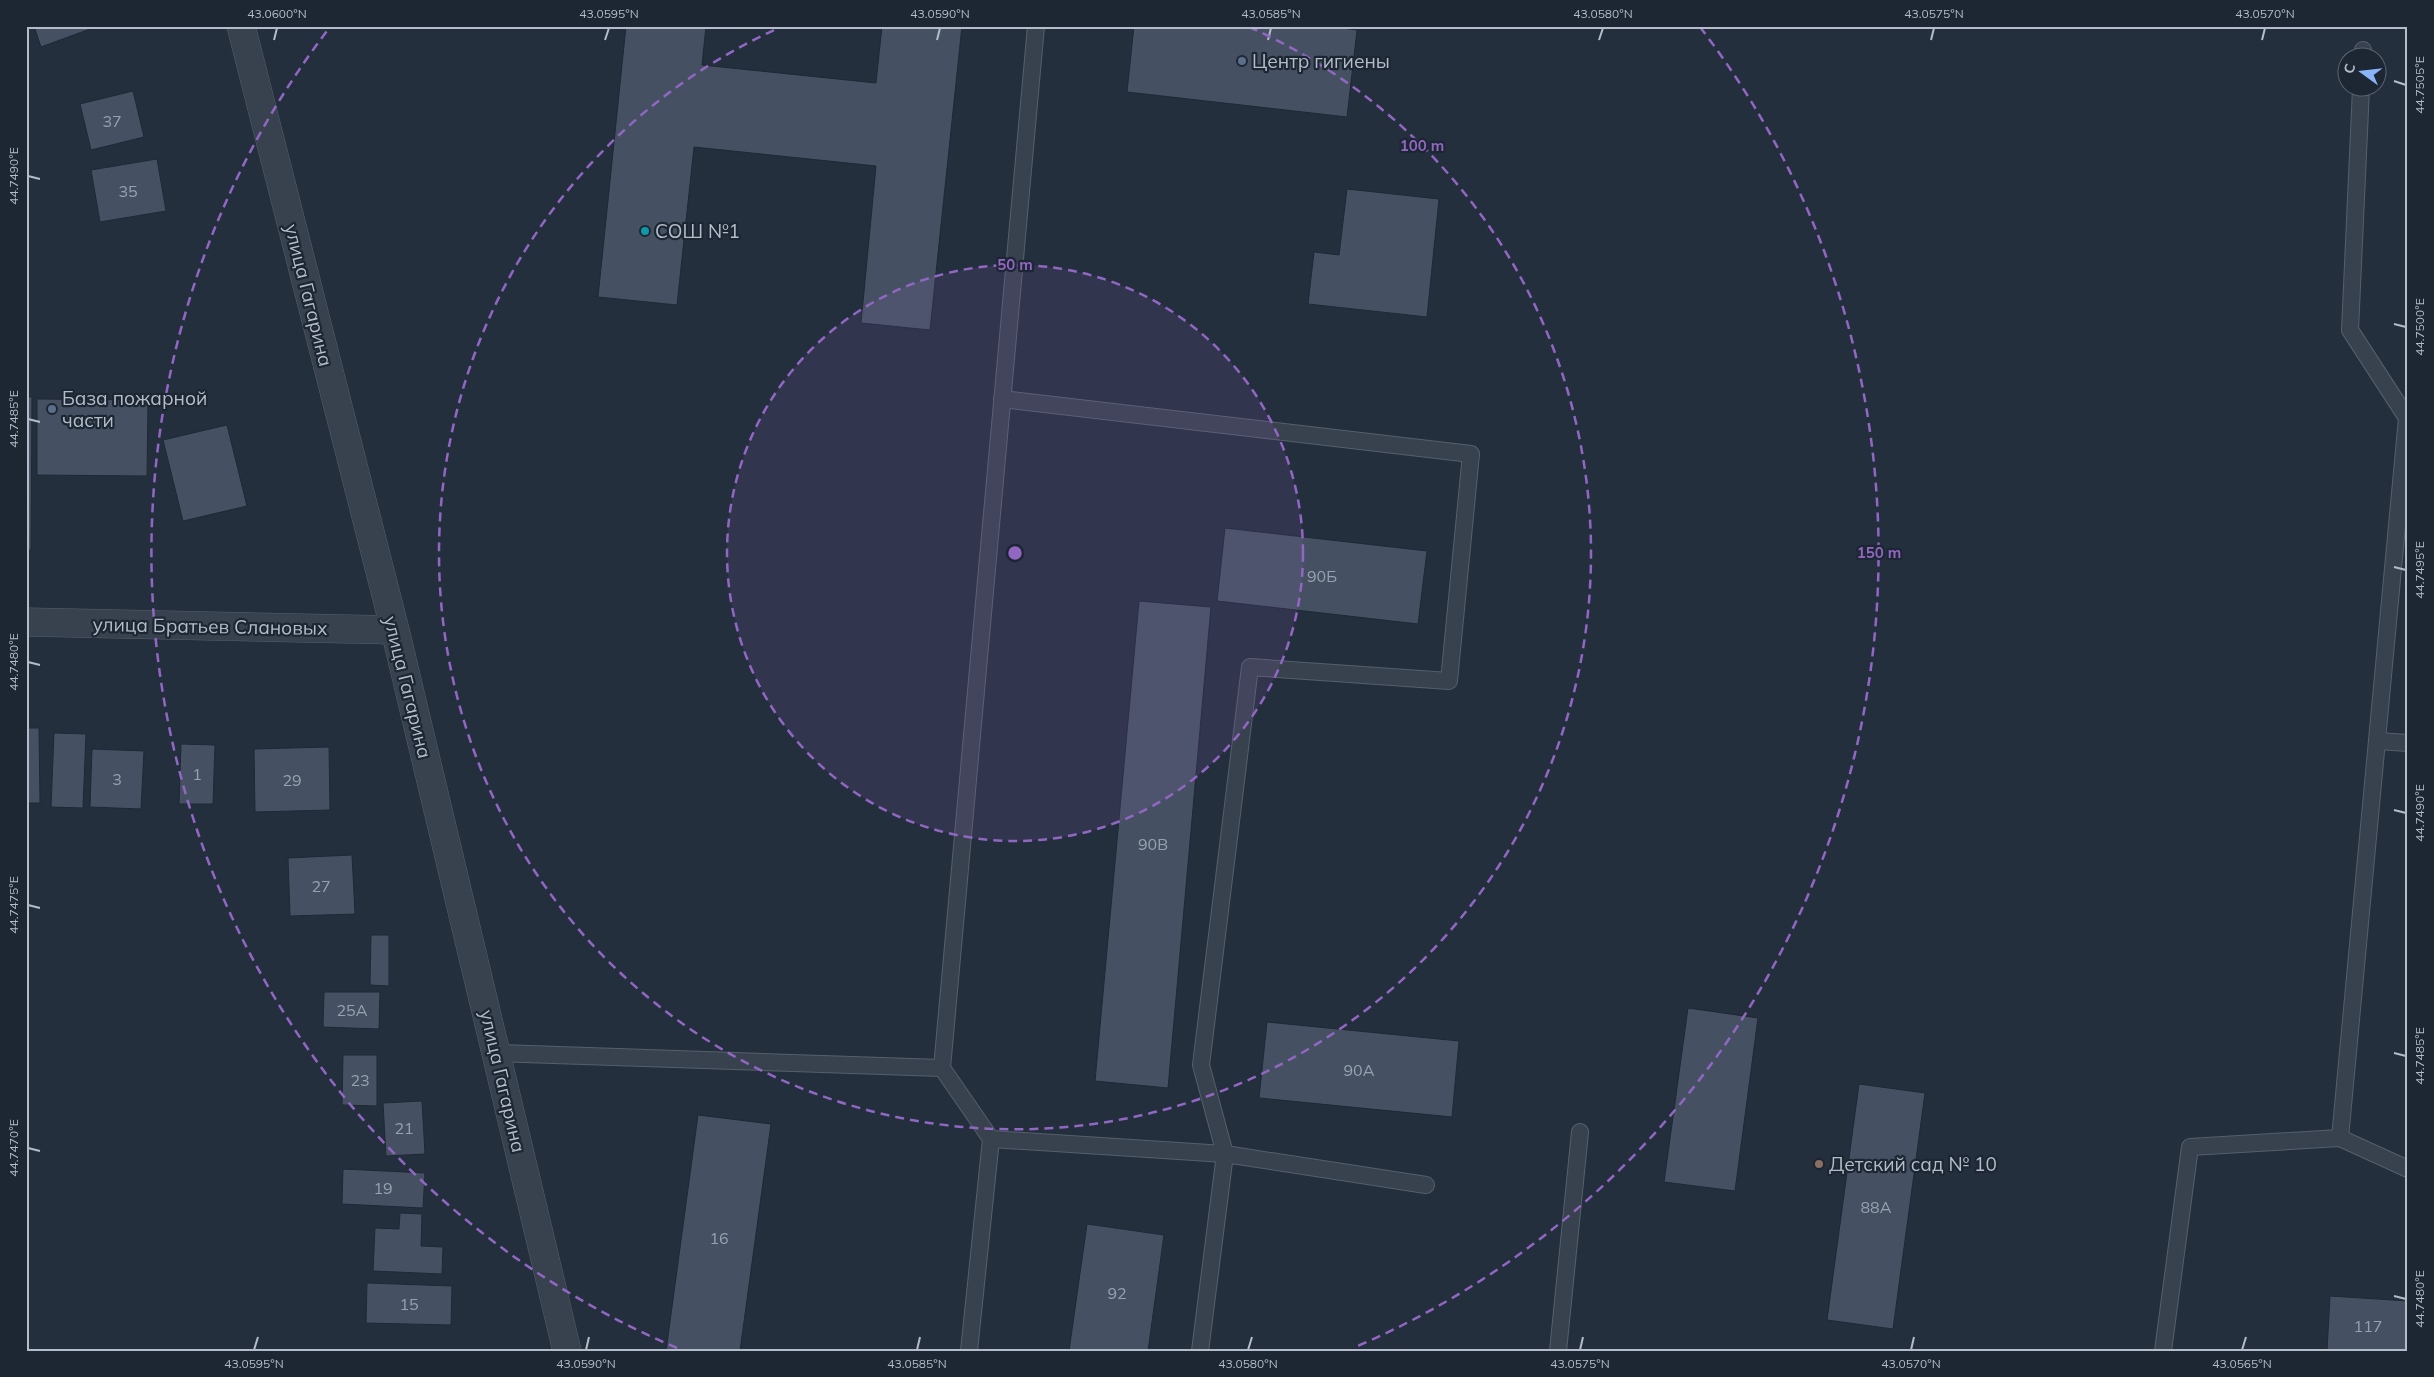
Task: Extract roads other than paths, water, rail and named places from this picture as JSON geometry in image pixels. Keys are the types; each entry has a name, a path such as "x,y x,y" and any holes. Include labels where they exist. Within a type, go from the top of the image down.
{"street":[{"name":"улица Гагарина","path":"241,26 395,630 498,1053 567,1351"},
{"name":"улица Братьев Слановых","path":"26,622 395,630"}],"lane":[{"path":"969,1351 991,1139 942,1068 1036,26"},
{"path":"2340,1138 2407,418 2350,330 2361,98"},
{"path":"1002,399 1471,454 1449,681 1250,667 1201,1065 1225,1154 1200,1351"},
{"path":"2378,740 2408,743"},
{"path":"498,1053 942,1068"},
{"path":"1558,1351 1580,1132"},
{"path":"2163,1351 2190,1147 2340,1138 2408,1169"},
{"path":"991,1139 1225,1154 1426,1185"}],"place":[{"name":"Центр гигиены","path":"1242,61"},
{"name":"СОШ №1","path":"645,231"},
{"name":"База пожарной части","path":"52,409"},
{"name":"Детский сад № 10","path":"1819,1164"}]}
